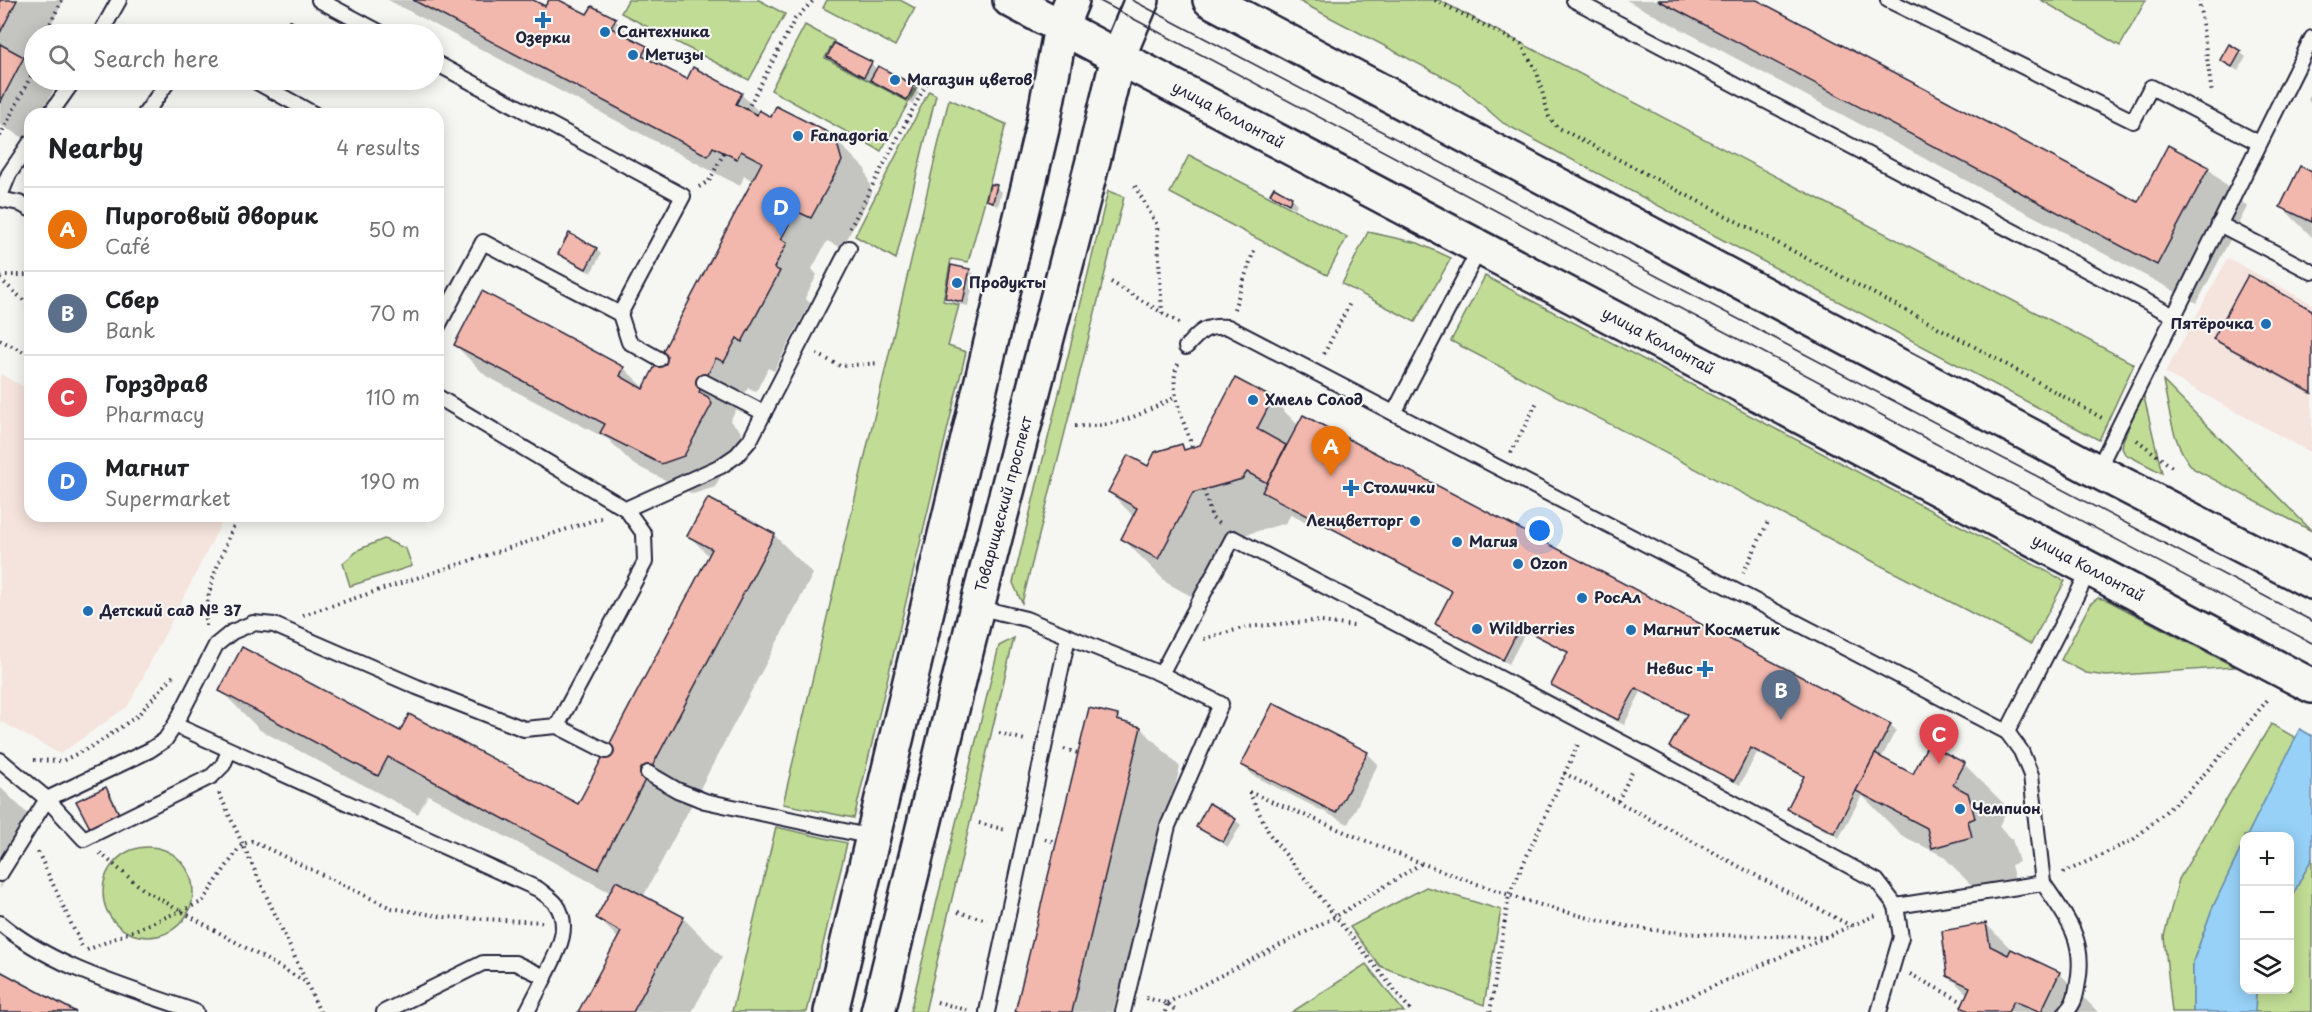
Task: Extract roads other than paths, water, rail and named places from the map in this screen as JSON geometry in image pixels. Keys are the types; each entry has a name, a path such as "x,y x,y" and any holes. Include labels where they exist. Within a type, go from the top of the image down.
{"main road":[{"name":"улица Коллонтай","path":"1010,0 1067,14 1118,57 2309,685"},
{"name":"Товарищеский проспект","path":"878,1012 977,607 1118,57 1142,0"},
{"path":"1210,0 2097,471 2312,582"},
{"path":"831,1012 1042,129 1067,14"}],"lane":[{"path":"106,24 119,0"},
{"path":"319,0 364,24"},
{"path":"1574,0 2174,316"},
{"path":"1888,0 2133,121 2151,87 2259,143"},
{"path":"2097,471 2312,38"},
{"path":"444,67 683,196 620,314"},
{"path":"54,108 67,90"},
{"path":"149,108 162,90"},
{"path":"271,90 303,108"},
{"path":"24,152 9,174 0,197 24,206"},
{"path":"2219,224 2312,272"},
{"path":"444,315 483,242 620,314 629,342 659,358"},
{"path":"1394,413 1481,247"},
{"path":"626,509 721,466 737,455 750,440 849,248"},
{"path":"1186,347 1197,334 1213,326 1227,327 2007,732 2021,751 2031,775 2043,883 2079,942 2081,968 2074,1004 2066,1012"},
{"path":"704,382 764,414"},
{"path":"444,401 626,509 644,534 645,562 557,726"},
{"path":"1161,674 1233,538 1588,724 1877,881 1896,906 1901,937 1879,1012"},
{"path":"2007,732 2090,569"},
{"path":"977,607 1026,619 1161,674 1221,704 1168,826 1124,1012"},
{"path":"0,874 47,799 150,750 165,740 216,645 232,632 253,623 274,625 417,687 524,729 557,726 606,751"},
{"path":"987,1012 1068,637"},
{"path":"175,725 538,889 556,904 563,923 560,946 526,1012"},
{"path":"0,759 47,799 84,839 212,776 223,765 229,751"},
{"path":"648,773 677,790 705,801 872,837"},
{"path":"1896,906 2043,883"},
{"path":"0,923 15,936 75,968 196,1012"},
{"path":"384,1012 483,963 515,963 545,977"}],"water":[{"path":"2300,729 2312,736 2312,858 2294,892 2294,832 2249,832"},
{"path":"2240,850 2240,994 2256,994 2255,1012 2193,1012 2193,962 2212,909"}],"tram line":[{"path":"1098,0 2312,643"},
{"path":"1132,0 2312,621"}],"place":[{"name":"Озерки","path":"543,20"},
{"name":"Сантехника","path":"605,32"},
{"name":"Метизы","path":"633,55"},
{"name":"Магазин цветов","path":"895,80"},
{"name":"Fanagoria","path":"798,136"},
{"name":"Магнит","path":"781,237"},
{"name":"Продукты","path":"957,283"},
{"name":"Пятёрочка","path":"2266,324"},
{"name":"Хмель Солод","path":"1253,400"},
{"name":"Пироговый дворик","path":"1331,476"},
{"name":"Столички","path":"1351,488"},
{"name":"Ленцветторг","path":"1415,521"},
{"name":"Магия","path":"1457,542"},
{"name":"Ozon","path":"1518,564"},
{"name":"РосАл","path":"1582,598"},
{"name":"Детский сад № 37","path":"88,611"},
{"name":"Wildberries","path":"1477,629"},
{"name":"Магнит Косметик","path":"1631,630"},
{"name":"Невис","path":"1705,669"},
{"name":"Сбер","path":"1781,720"},
{"name":"Горздрав","path":"1939,764"},
{"name":"Чемпион","path":"1960,809"}]}
